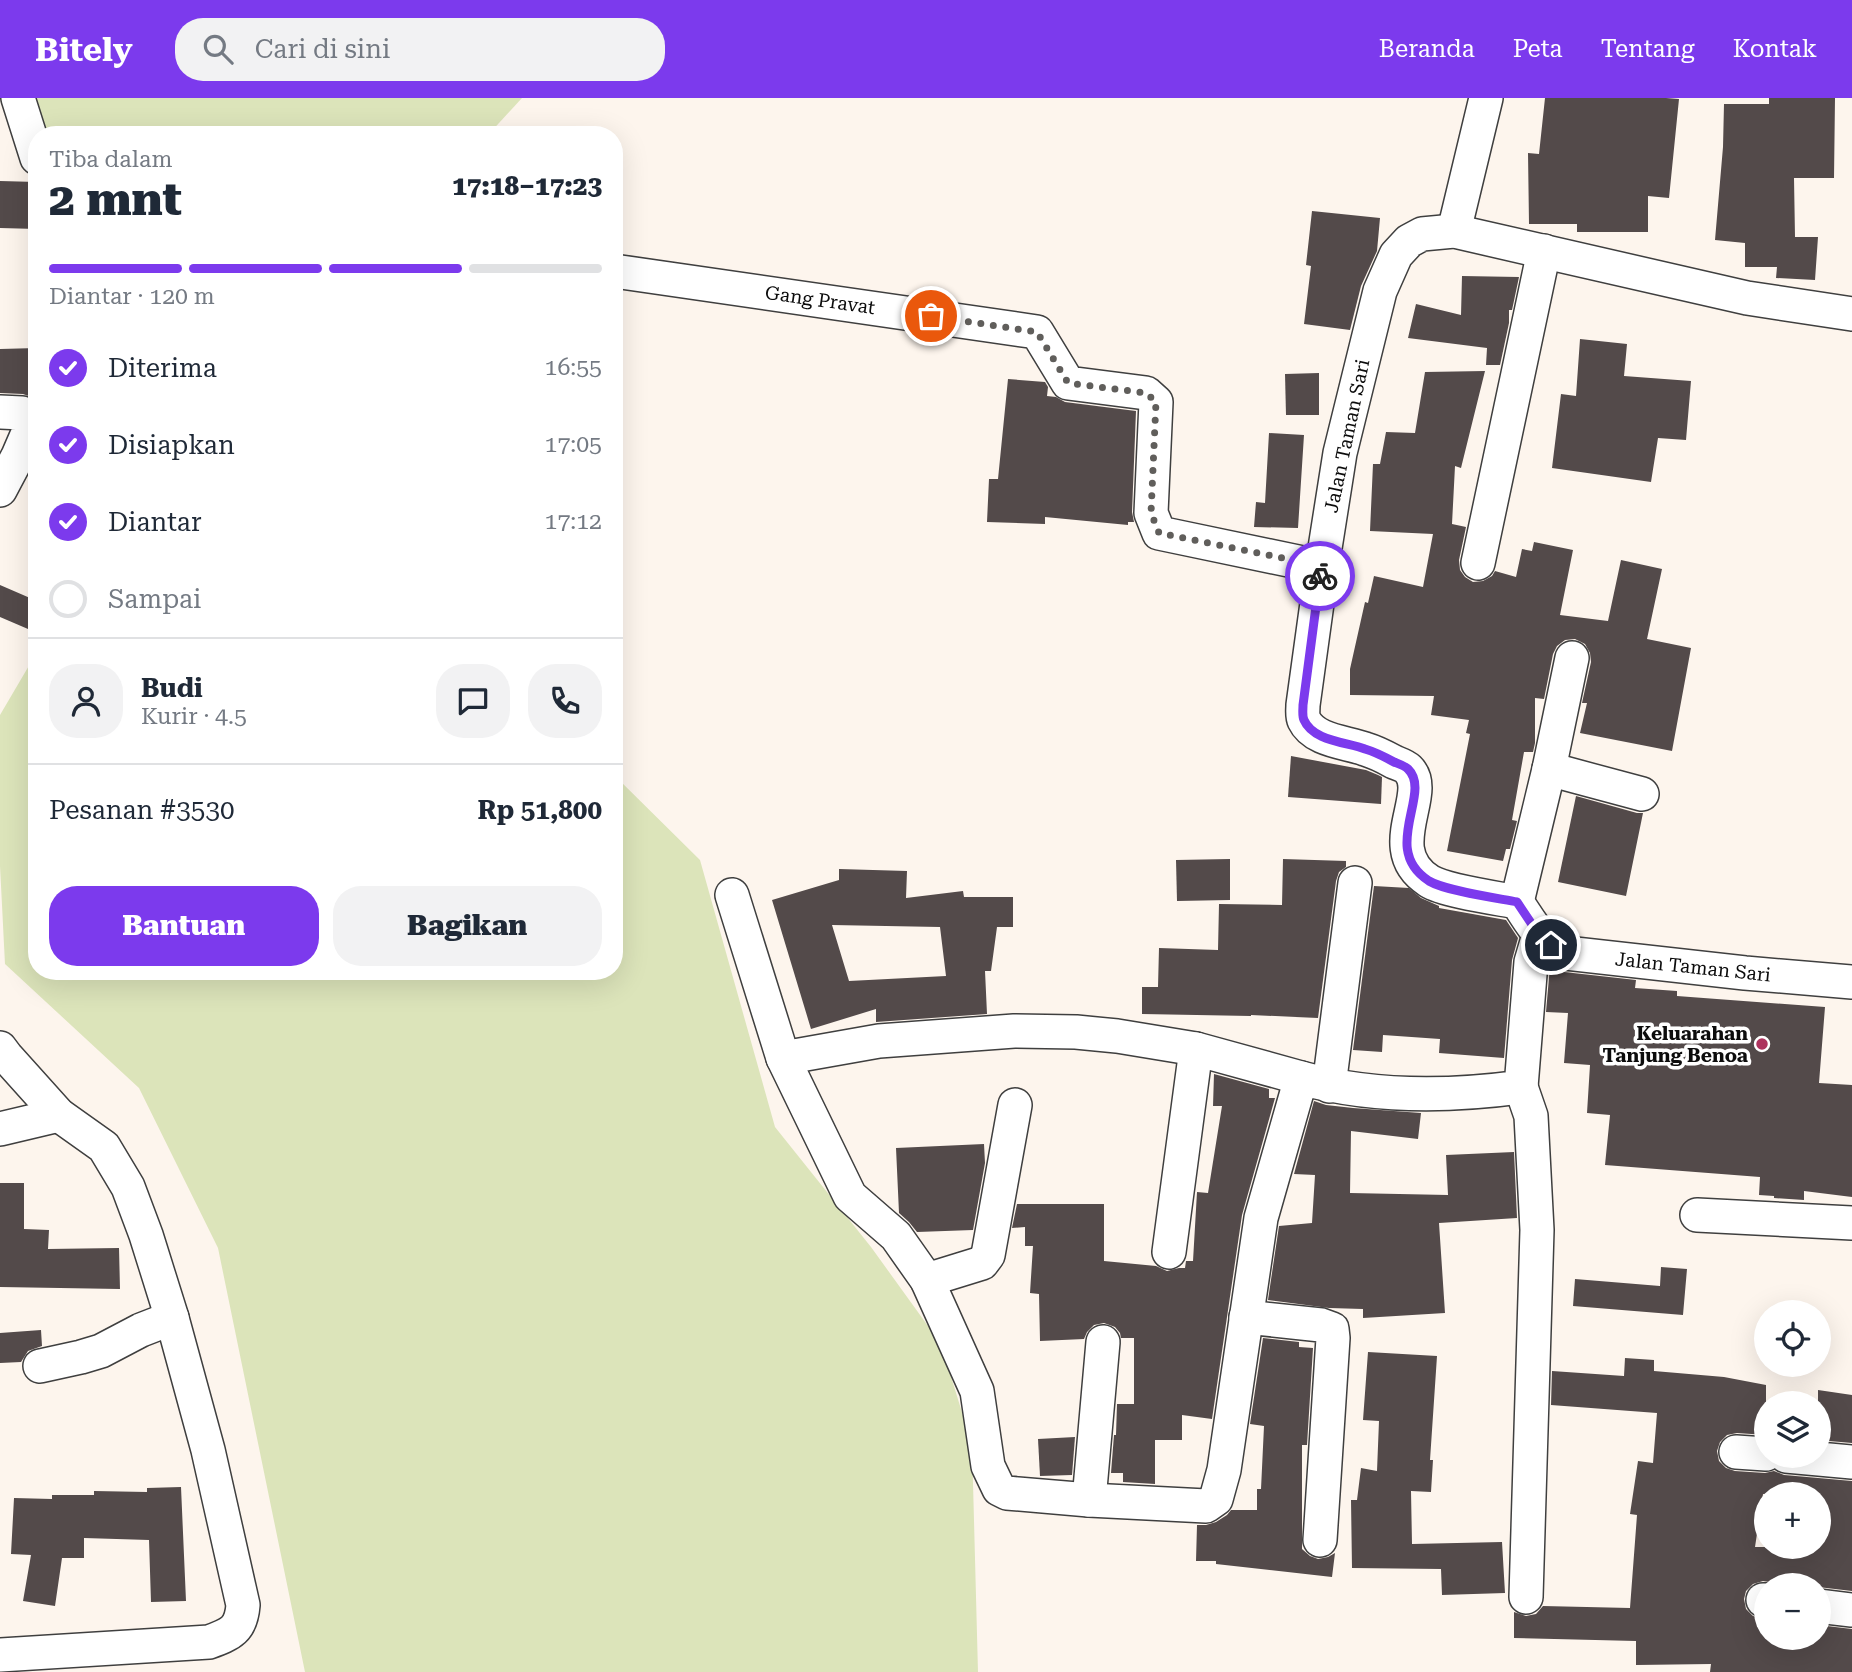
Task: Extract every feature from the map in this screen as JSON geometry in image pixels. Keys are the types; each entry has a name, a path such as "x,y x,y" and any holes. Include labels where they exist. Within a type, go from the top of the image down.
{"street":[{"path":"18,98 28,130"},
{"path":"1454,231 1486,98"},
{"name":"Jalan Taman Sari","path":"1852,314 1747,298 1454,231 1422,234 1409,241 1396,256 1380,291 1340,453 1303,705 1303,719 1310,729 1321,736 1368,749 1407,768 1413,775 1415,785 1406,841 1412,864 1422,876 1431,883 1452,889 1517,902 1539,935 1566,953 1745,974 1852,982"},
{"path":"1478,563 1544,251"},
{"name":"Gang Pravat","path":"623,272 1037,332 1068,383 1146,393 1156,402 1151,513 1159,533 1322,566"},
{"path":"0,412 28,415"},
{"path":"0,490 28,433"},
{"path":"1517,902 1572,658"},
{"path":"1549,769 1642,794"},
{"path":"732,895 783,1058 850,1196 896,1236 927,1280 977,1391 988,1466 999,1489 1007,1493 1089,1500 1206,1506 1216,1499 1224,1470 1261,1218 1315,1082 1355,883"},
{"path":"1526,1597 1537,1230 1531,1116 1521,1087 1531,962 1539,935"},
{"path":"783,1058 879,1041 1014,1031 1076,1032 1196,1049 1315,1082 1398,1094 1481,1093 1521,1087"},
{"path":"0,1048 59,1115 104,1147 128,1187 172,1318 208,1450 243,1605 242,1617 234,1631 209,1642 0,1655"},
{"path":"1169,1252 1196,1049"},
{"path":"927,1280 982,1263 988,1255 1015,1105"},
{"path":"0,1129 59,1115"},
{"path":"1697,1215 1852,1223"},
{"path":"1246,1317 1321,1325 1332,1329 1320,1540"},
{"path":"40,1366 101,1351 172,1318"},
{"path":"1089,1500 1103,1342"},
{"path":"1831,1460 1852,1462"},
{"path":"1831,1608 1852,1610"}],"green space":[{"path":"32,98 522,98 496,126 39,126"},
{"path":"28,667 28,980 623,980 623,784 700,860 775,1127 871,1247 941,1344 972,1445 978,1672 305,1672 218,1248 139,1088 5,964 0,866 0,715"}],"building":[{"path":"1545,98 1679,99 1669,198 1648,196 1648,232 1577,232 1577,224 1529,224 1528,153 1539,154"},
{"path":"1769,98 1835,98 1834,178 1794,178 1795,237 1818,237 1815,280 1776,278 1777,267 1745,267 1745,243 1715,240 1724,104 1769,104"},
{"path":"0,181 28,182 28,229 0,228"},
{"path":"1312,211 1380,218 1377,251 1361,286 1350,330 1304,324 1311,266 1306,265"},
{"path":"1462,276 1519,277 1512,310 1509,310 1500,365 1486,365 1487,348 1408,338 1416,304 1461,315"},
{"path":"1580,339 1627,344 1624,376 1691,381 1686,440 1658,438 1651,482 1552,468 1561,394 1576,396"},
{"path":"28,348 28,396 0,393 0,349"},
{"path":"1485,371 1461,468 1455,466 1452,524 1466,527 1459,560 1460,570 1465,577 1473,582 1483,581 1495,571 1516,577 1522,549 1532,551 1534,542 1573,550 1560,615 1608,621 1621,560 1662,569 1647,639 1691,648 1672,751 1580,733 1587,703 1582,703 1591,662 1590,653 1585,644 1575,639 1565,640 1557,646 1544,699 1535,698 1535,743 1533,752 1524,752 1512,820 1517,821 1510,849 1506,849 1503,861 1447,851 1470,734 1466,733 1469,720 1431,715 1434,696 1350,695 1350,669 1365,602 1368,603 1374,576 1423,587 1433,534 1370,531 1373,464 1380,464 1386,432 1415,433 1425,372"},
{"path":"1319,373 1319,415 1286,415 1285,374"},
{"path":"1008,379 1045,382 1048,387 1047,396 1065,402 1136,411 1132,512 1134,522 1128,522 1128,525 1045,517 1045,524 987,522 989,479 998,479"},
{"path":"1269,433 1304,435 1298,528 1254,527 1256,502 1265,503"},
{"path":"0,585 28,597 28,629 0,617"},
{"path":"1291,756 1366,770 1382,777 1381,804 1288,797"},
{"path":"1576,796 1643,813 1626,896 1558,882"},
{"path":"1230,859 1230,900 1177,901 1176,860"},
{"path":"1283,859 1346,861 1346,867 1339,872 1336,881 1318,1018 1142,1014 1142,987 1158,987 1159,948 1218,950 1219,904 1282,905"},
{"path":"839,869 907,871 906,898 963,891 964,897 1013,897 1013,927 997,927 991,971 985,971 987,1014 876,1022 876,1009 811,1029 772,900 839,880","holes":["832,925 940,927 946,976 849,981"]},
{"path":"1374,886 1409,888 1439,908 1506,920 1518,938 1512,960 1504,1058 1439,1053 1440,1039 1383,1035 1382,1052 1353,1050"},
{"path":"1550,966 1564,972 1636,980 1635,988 1677,991 1677,996 1825,1007 1819,1083 1852,1085 1852,1197 1804,1191 1804,1200 1774,1198 1759,1195 1760,1177 1605,1165 1610,1115 1587,1113 1590,1065 1564,1063 1568,1013 1546,1012"},
{"path":"1214,1074 1269,1089 1269,1098 1275,1098 1242,1215 1212,1419 1182,1415 1182,1440 1155,1440 1155,1484 1123,1482 1123,1473 1111,1473 1117,1404 1134,1404 1134,1338 1121,1338 1115,1327 1104,1323 1094,1325 1084,1339 1040,1341 1039,1294 1030,1293 1033,1246 1025,1246 1025,1227 1012,1228 1017,1204 1104,1204 1104,1261 1156,1266 1167,1271 1185,1268 1186,1261 1193,1261 1197,1192 1208,1193 1222,1106 1213,1106"},
{"path":"1314,1101 1326,1105 1421,1113 1418,1139 1351,1131 1350,1193 1448,1195 1446,1155 1514,1152 1517,1218 1439,1223 1445,1313 1363,1318 1363,1309 1329,1308 1268,1300 1279,1226 1312,1223 1315,1175 1294,1174"},
{"path":"984,1144 985,1163 973,1230 917,1232 899,1213 896,1148"},
{"path":"0,1183 24,1183 24,1229 49,1230 48,1249 119,1248 120,1289 0,1287"},
{"path":"1661,1267 1687,1269 1683,1315 1573,1306 1575,1279 1660,1286"},
{"path":"41,1330 42,1346 28,1351 21,1362 0,1363 0,1333"},
{"path":"1263,1338 1299,1342 1299,1347 1313,1348 1307,1445 1302,1445 1302,1549 1318,1559 1335,1553 1332,1577 1216,1564 1216,1561 1196,1561 1197,1525 1216,1522 1231,1510 1257,1510 1257,1489 1261,1489 1264,1426 1250,1424"},
{"path":"1368,1352 1437,1356 1430,1460 1433,1460 1431,1492 1411,1491 1412,1544 1502,1542 1505,1593 1442,1595 1441,1569 1352,1568 1351,1500 1357,1500 1361,1468 1377,1471 1379,1421 1363,1420"},
{"path":"1625,1358 1654,1360 1654,1371 1724,1377 1766,1385 1766,1391 1754,1391 1754,1434 1727,1435 1720,1442 1717,1451 1719,1461 1726,1468 1735,1471 1774,1471 1784,1475 1852,1481 1852,1591 1831,1589 1831,1573 1754,1573 1754,1584 1746,1591 1744,1599 1746,1609 1754,1616 1754,1650 1831,1650 1831,1627 1852,1629 1852,1672 1710,1672 1711,1664 1636,1665 1636,1641 1514,1638 1514,1612 1526,1616 1536,1614 1543,1606 1630,1608 1637,1515 1630,1514 1638,1461 1653,1463 1657,1413 1551,1405 1552,1371 1624,1376"},
{"path":"1831,1392 1852,1395 1852,1443 1831,1441"},
{"path":"1075,1437 1072,1475 1040,1476 1038,1439"},
{"path":"181,1487 186,1601 151,1602 149,1540 84,1538 84,1558 62,1558 55,1606 23,1601 31,1555 11,1554 14,1498 52,1499 52,1495 94,1495 94,1491 147,1492 147,1488"}],"way so far":[{"path":"931,316 1037,332 1068,383 1146,393 1156,402 1151,513 1159,533 1322,566 1320,576"}],"place":[{"name":"Keluarahan Tanjung Benoa","path":"1762,1044"}],"route":[{"path":"1320,576 1303,719 1310,729 1321,736 1368,749 1407,768 1413,775 1415,785 1406,841 1412,864 1422,876 1431,883 1452,889 1517,902 1539,935 1551,945"}]}
